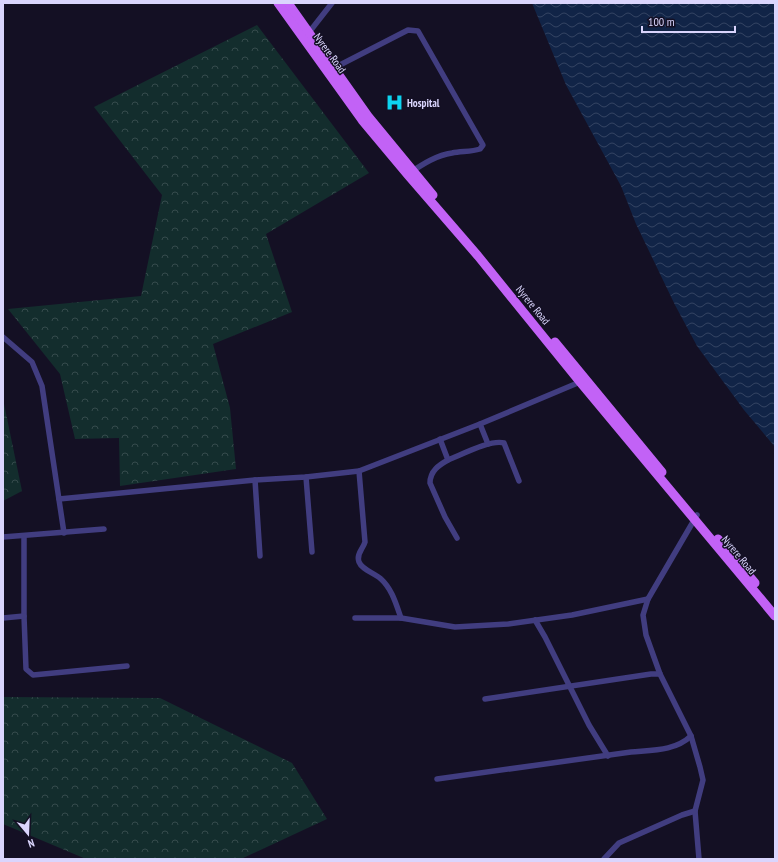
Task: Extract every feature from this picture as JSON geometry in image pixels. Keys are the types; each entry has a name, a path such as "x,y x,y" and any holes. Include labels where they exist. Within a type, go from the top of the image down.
{"main road":[{"name":"Nyrere Road","path":"278,3 334,68 410,173 580,382 695,517 775,607"},
{"name":"Nyrere Road","path":"288,3 362,120 410,173 600,396 775,616"}],"street":[{"path":"307,35 332,3"},
{"path":"334,68 408,30 418,31 482,145 480,149 451,153 432,160 410,173"},
{"path":"3,337 32,362 42,386 64,533"},
{"path":"59,499 359,471 480,424 580,382"},
{"path":"480,424 488,444"},
{"path":"440,439 448,460"},
{"path":"457,538 445,517 430,482 430,477 433,472 448,460 488,444 500,442 504,443 519,481"},
{"path":"359,471 364,542 364,547 358,557 359,563 381,579 389,588 394,597 400,618"},
{"path":"306,477 312,552"},
{"path":"255,480 260,556"},
{"path":"695,517 648,599 643,615 646,635 660,674 691,736 702,780 695,811 699,859"},
{"path":"3,538 104,529"},
{"path":"24,536 24,616 26,669 33,675 127,666"},
{"path":"355,618 400,618 455,627 508,624 572,615 648,599"},
{"path":"3,618 24,616"},
{"path":"535,620 589,725 608,756"},
{"path":"485,699 651,674 660,674"},
{"path":"437,779 631,752 661,750 684,743 691,736"},
{"path":"604,859 619,844 682,815 695,811"}],"green space":[{"path":"257,25 369,173 266,234 292,312 213,344 230,408 236,469 120,486 119,438 75,439 60,374 8,309 141,296 162,195 94,107"},
{"path":"3,399 22,491 3,501"},
{"path":"3,697 160,698 292,763 327,819 241,859 86,859 3,824"}],"water":[{"path":"532,3 775,3 775,447 744,410 697,346 675,305 636,224 621,186 566,85"}],"place":[{"name":"Hospital","path":"394,103"}]}
